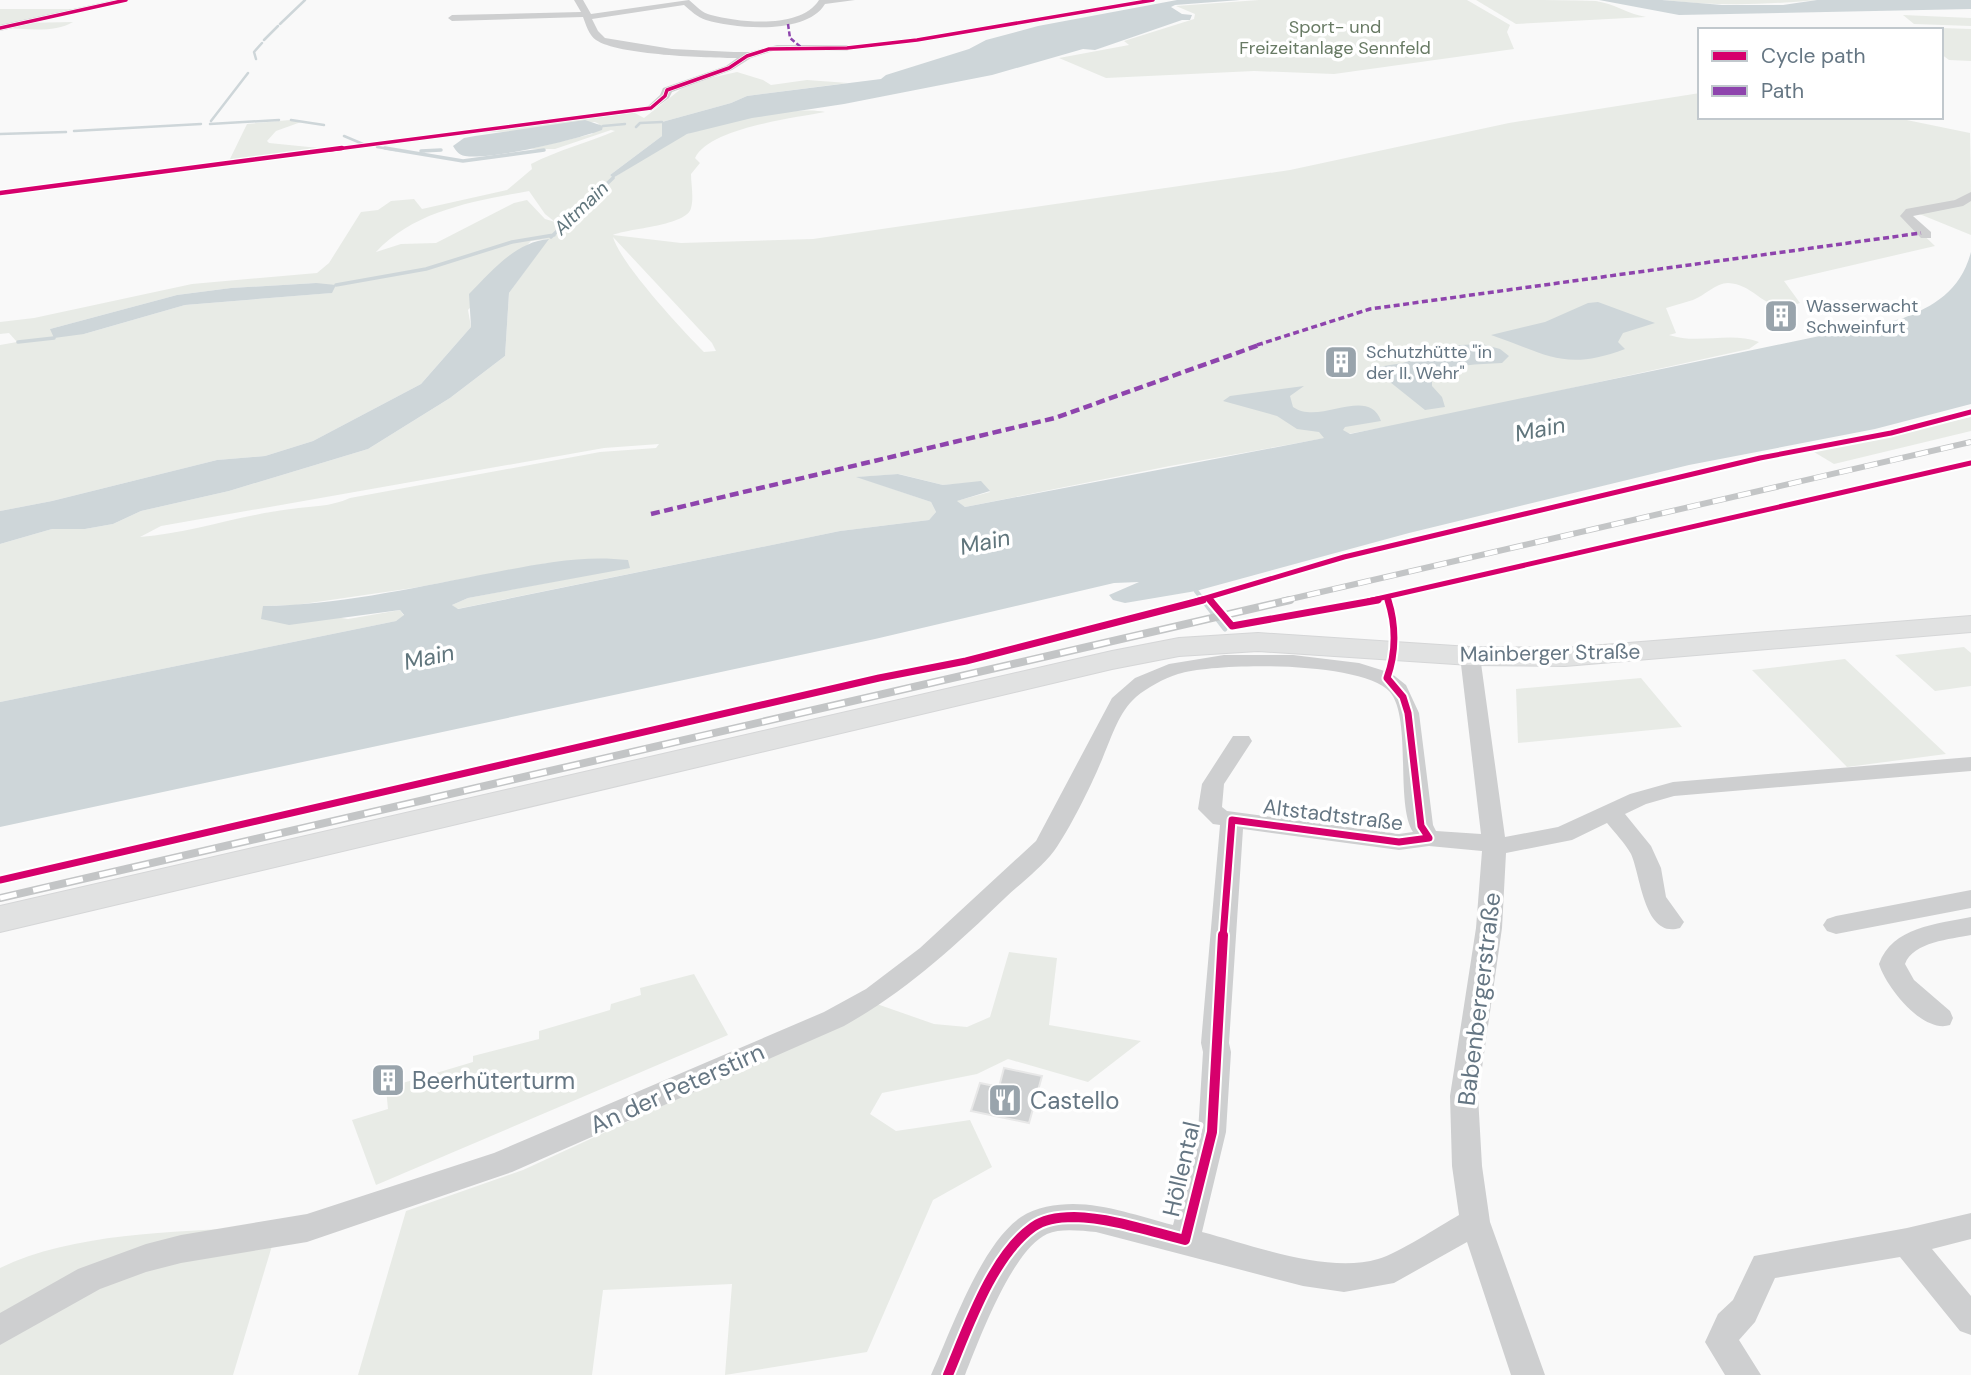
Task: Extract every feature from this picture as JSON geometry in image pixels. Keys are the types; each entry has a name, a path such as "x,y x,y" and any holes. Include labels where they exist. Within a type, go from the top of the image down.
{"main road":[{"name":"Mainberger Straße","path":"0,919 1088,666 1179,648 1258,642 1470,656 1592,655 1971,625"}],"street":[{"path":"0,28 126,0"},
{"path":"578,0 587,8 592,31 604,41 672,51 747,56"},
{"path":"452,18 588,15 684,1 710,18 788,24 815,12 823,1 851,0"},
{"path":"788,24 790,38 802,48"},
{"path":"775,48 790,38"},
{"path":"651,108 665,96 667,90 729,68 747,56 775,48 847,48"},
{"path":"1926,235 1906,216 1910,212 1959,203 1971,196"},
{"name":"Babenbergerstraße","path":"1470,656 1494,846 1489,929 1464,1096 1467,1166 1475,1222 1528,1375"},
{"name":"An der Peterstirn","path":"0,1330 89,1279 146,1258 181,1249 307,1228 502,1163 823,1024 875,996 929,955 1045,846 1119,701 1147,680 1178,667 1224,662 1336,665 1359,668 1387,678 1403,697 1408,713 1421,826 1429,838"},
{"path":"1232,820 1213,814 1210,801 1217,777 1231,760 1241,741"},
{"name":"Altstadtstraße","path":"1232,820 1399,842 1429,838 1494,846 1522,844 1564,834 1638,799 1673,789 1971,764"},
{"path":"1612,813 1639,846 1649,868 1654,899 1671,922"},
{"name":"Höllental","path":"1185,1240 1212,1132 1215,1043 1232,820"},
{"path":"1836,925 1971,900"},
{"path":"1940,1018 1896,976 1893,959 1897,949 1913,941 1971,926"},
{"name":"Höllental","path":"948,1375 1000,1265 1016,1242 1033,1226 1050,1220 1072,1217 1096,1219 1303,1272 1344,1278 1383,1273 1475,1222"},
{"path":"1744,1375 1721,1342 1729,1325 1744,1311 1765,1266 1907,1242 1971,1226"},
{"path":"1907,1242 1971,1320"}],"green space":[{"name":"Sport- und Freizeitanlage Sennfeld","path":"1259,0 1467,0 1510,25 1507,32 1514,49 1334,74 1254,71 1106,78 1059,58 1129,45 1124,41 1194,19 1195,14 1176,6"},
{"path":"1476,0 1596,1 1646,17 1516,24"},
{"path":"1663,0 1817,0 1740,4"},
{"path":"0,9 78,9 22,23 73,22 56,28 38,29 0,28"},
{"path":"1903,15 1971,18 1971,26 1914,24"},
{"path":"1943,28 1971,29 1971,61 1949,60 1943,56"},
{"path":"737,72 771,85 807,80 848,83 747,96 662,122 662,136 610,175 613,178 649,154 687,134 736,120 777,113 813,110 825,112 754,126 717,139 703,148 695,158 700,163 691,174 692,200 687,214 669,223 613,235 681,243 813,239 1290,170 1509,123 1698,93 1698,119 1902,119 1970,133 1971,196 1910,212 1913,225 1935,246 1784,281 1800,303 1778,306 1747,289 1728,283 1719,285 1693,300 1666,308 1676,333 1669,335 1691,339 1737,338 1759,342 1749,349 1431,419 1170,466 965,507 956,501 990,492 981,482 943,485 899,474 858,477 931,502 936,512 929,520 840,531 457,609 452,605 468,598 630,567 548,563 413,588 296,605 263,606 348,619 400,610 404,616 396,621 0,702 0,544 52,529 85,529 113,524 141,511 229,491 368,449 450,398 505,356 509,293 548,239 531,241 468,310 471,327 421,384 313,441 265,456 217,460 52,501 0,511 0,345 17,342 9,333 0,334 0,322 34,318 192,284 317,273 329,263 361,212 378,210 391,201 414,199 422,209 507,190 532,169 531,164 615,131 611,130 555,149 530,149 592,134 599,124 595,122 509,132 480,132 633,112 644,118 681,89 710,78","holes":["529,191 545,214 555,222 545,219 527,200 514,203 436,243 401,244 376,252 409,226 427,217 467,204","613,237 712,343 716,351 704,352 694,342 627,263","316,283 331,293 185,305 84,334 50,329 177,295 231,288","659,444 656,448 600,452 350,498 328,505 272,512 178,532 140,537 161,526 604,448"]},
{"path":"290,120 301,122 276,131 267,141 269,143 329,149 229,161 247,124"},
{"path":"1971,199 1971,235 1917,213"},
{"path":"1971,417 1971,431 1834,464 1814,452"},
{"path":"1964,647 1971,653 1971,686 1935,691 1895,655"},
{"path":"1845,659 1946,754 1847,767 1752,670"},
{"path":"1641,678 1682,727 1518,743 1516,689"},
{"path":"1009,952 1057,958 1049,1025 1141,1041 1088,1082 1008,1059 977,1074 882,1093 870,1114 896,1131 970,1120 992,1167 933,1200 867,1352 725,1375 732,1284 603,1290 592,1375 358,1375 406,1211 523,1170 786,1049 874,1003 934,1024 967,1027 990,1017"},
{"path":"694,974 728,1035 376,1185 352,1120 388,1109 386,1088 473,1062 473,1056 539,1039 539,1031 610,1010 611,1004 641,995 640,988"},
{"path":"278,1226 233,1375 0,1375 0,1268 65,1246 100,1240 173,1232"}],"water":[{"path":"1177,0 1240,0 1175,5 1171,7 1182,14 1192,15 1190,20 1182,20 1095,50 1083,49 992,75 844,104 752,118 687,134 613,178 610,175 662,136 662,122 747,96 881,79 886,75 969,49 986,40 1038,26"},
{"path":"1599,0 1783,5 1817,0 1971,0 1971,9 1679,15"},
{"path":"585,120 603,126 602,130 554,144 494,155 465,156 458,153 453,146 464,138"},
{"name":"Altmain","path":"549,239 509,293 505,356 450,398 368,449 229,491 141,511 113,524 85,529 52,529 0,544 0,511 52,501 217,460 265,456 313,441 421,384 471,327 469,294 495,267 515,252 537,241"},
{"name":"Main","path":"1971,252 1971,404 1875,429 1689,465 1409,533 1196,591 1125,603 1113,600 1109,595 1139,582 1114,583 875,639 0,827 0,702 396,621 404,615 400,610 289,625 261,619 263,606 317,603 372,595 554,562 628,560 630,568 468,598 452,605 458,609 840,531 929,520 936,512 931,502 856,477 898,474 943,485 981,481 990,491 957,501 965,507 1324,438 1319,432 1297,429 1277,416 1223,401 1230,396 1304,386 1290,396 1293,407 1304,412 1355,406 1366,406 1375,411 1381,421 1345,427 1343,430 1350,434 1901,319 1945,295 1961,277"},
{"path":"316,283 336,285 332,293 185,305 84,334 54,338 50,329 177,295 231,288"},
{"path":"1598,302 1655,323 1623,333 1618,342 1625,349 1586,359 1556,358 1491,335 1545,322 1588,303"},
{"path":"1482,344 1500,349 1509,356 1502,363 1457,367 1432,377 1432,386 1442,397 1445,407 1425,410 1390,382 1367,378 1365,369 1403,363 1460,345"}],"building":[{"name":"Castello","path":"1004,1068 1042,1076 1029,1123 971,1111 980,1083 999,1087"}],"waterway":[{"path":"280,24 305,0"},
{"path":"264,40 278,26"},
{"path":"256,59 254,52 262,43"},
{"path":"211,121 248,73"},
{"path":"210,124 279,120"},
{"path":"291,120 324,125"},
{"path":"636,127 640,123 662,122"},
{"path":"74,131 201,124"},
{"path":"603,126 625,124"},
{"path":"0,134 66,132"},
{"path":"344,136 363,144"},
{"path":"377,147 396,150"},
{"path":"385,148 463,161 544,150"},
{"path":"421,151 441,150"},
{"name":"Altmain","path":"553,235 613,178"},
{"path":"336,285 426,269 512,242 553,235"},
{"name":"Altmain","path":"18,342 54,338"},
{"path":"1196,591 1204,601"},
{"path":"1203,600 1225,629"}],"railway":[{"path":"1282,601 1971,442"},
{"path":"0,898 1290,600"}],"marked path":[{"path":"788,24 790,38 802,48"},
{"path":"651,514 1055,418 1134,392 1290,333 1370,309 1921,233"}],"cycle path":[{"path":"0,28 126,0"},
{"path":"0,193 651,108 665,96 667,90 729,68 747,56 769,49 847,48 917,40 1153,0"},
{"path":"0,880 879,678 966,661 1209,598 1344,557 1760,458 1891,433 1971,412"},
{"path":"1209,598 1232,626 1387,598 1971,463"},
{"path":"948,1375 995,1273 1020,1238 1033,1227 1058,1218 1088,1218 1185,1240 1212,1132 1217,1052 1215,1043 1232,820 1399,842 1429,838 1421,826 1408,713 1403,697 1387,678 1394,638 1387,598"}],"place":[{"name":"Wasserwacht Schweinfurt","path":"1781,316"},
{"name":"Schutzhütte \"in der II. Wehr\"","path":"1341,362"},
{"name":"Beerhüterturm","path":"388,1080"},
{"name":"Castello","path":"1005,1100"}]}
